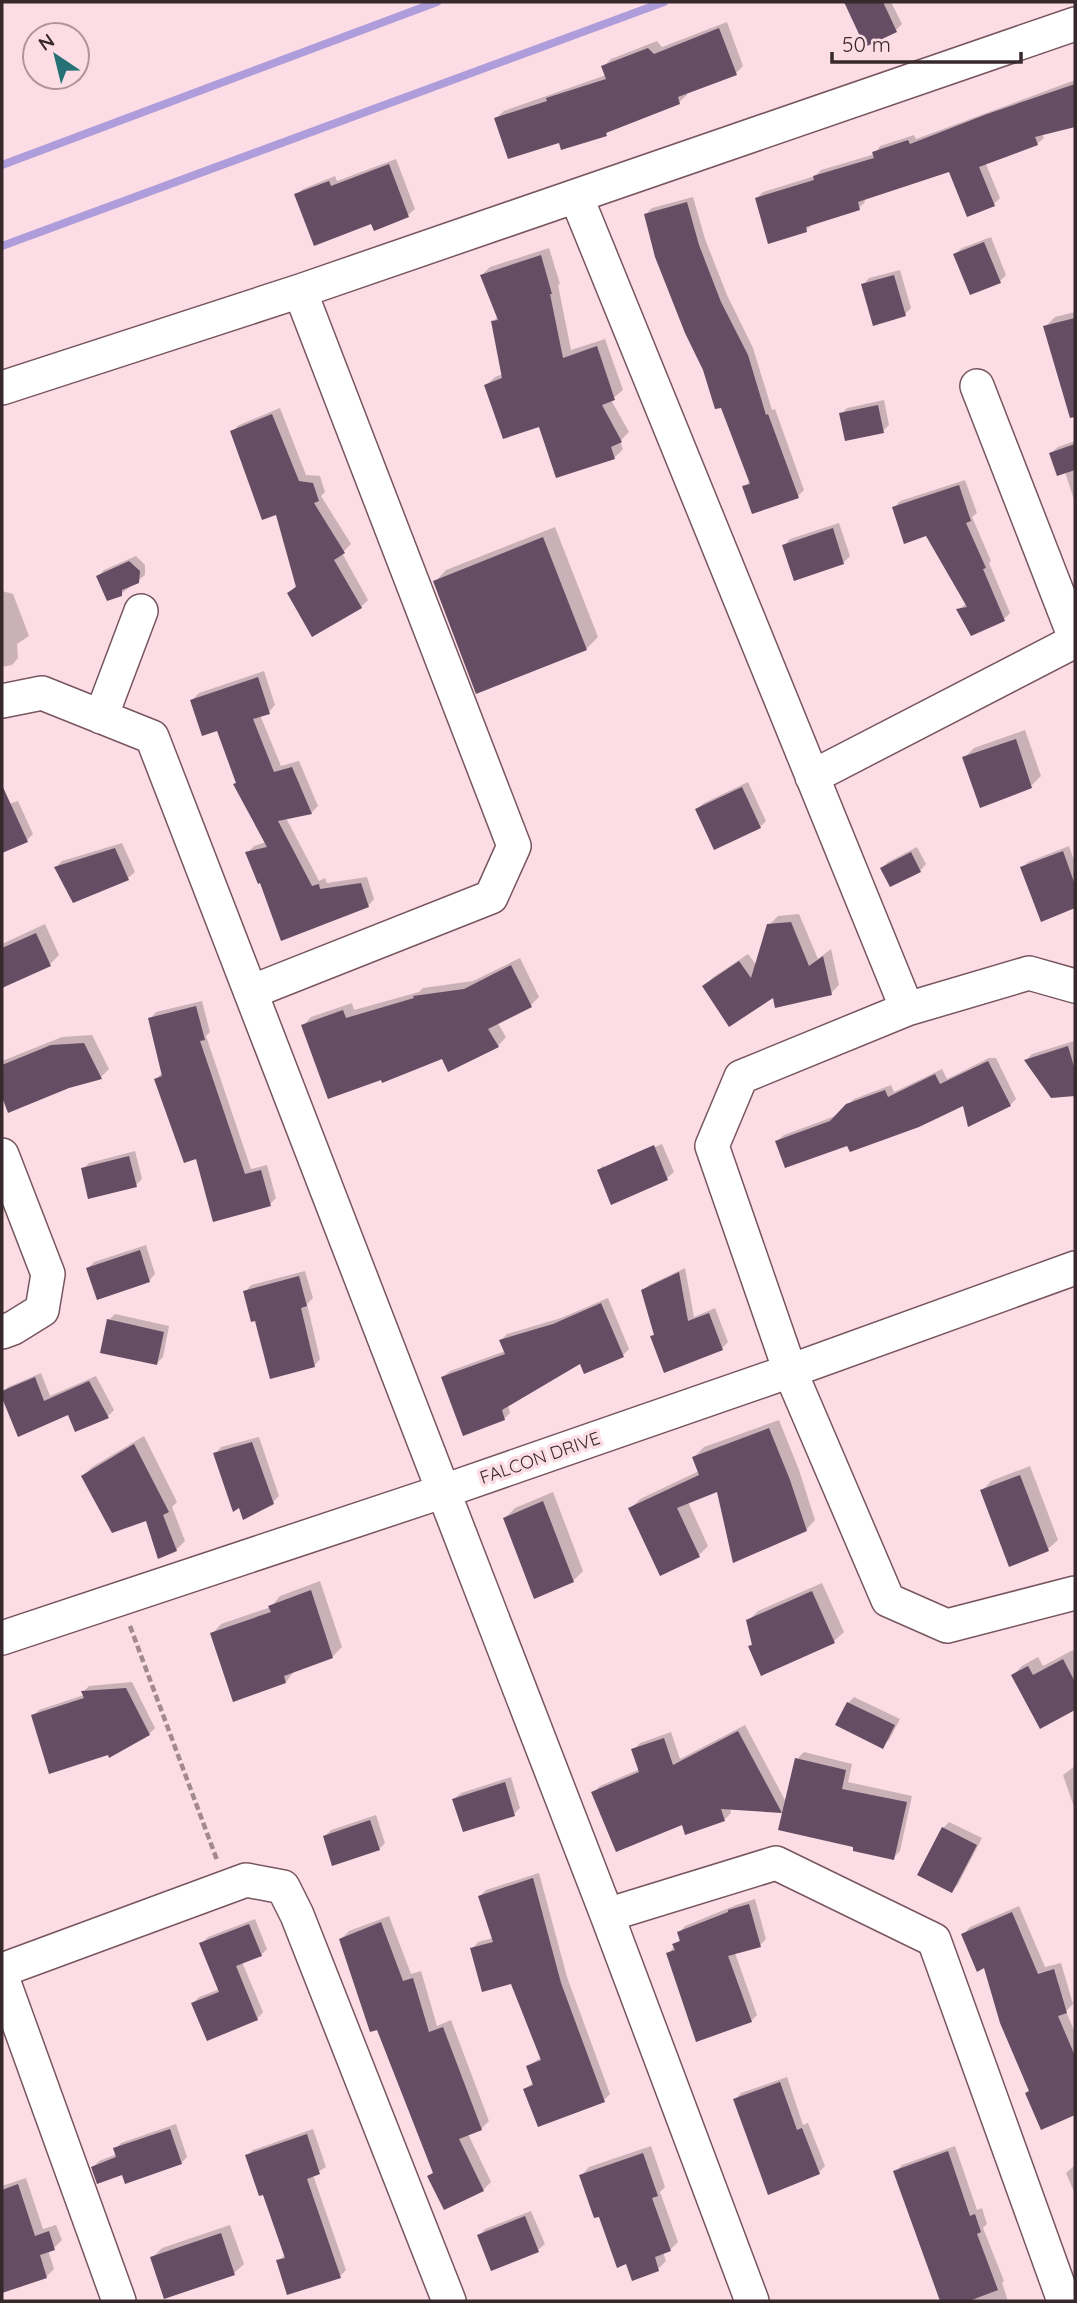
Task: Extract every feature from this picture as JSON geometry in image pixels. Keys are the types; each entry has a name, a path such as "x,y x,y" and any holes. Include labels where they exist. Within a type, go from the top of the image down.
{"street":[{"path":"2,388 300,291 1075,24"},
{"path":"576,196 907,1009"},
{"path":"251,992 491,897 513,846 300,291"},
{"path":"812,777 1075,640 977,386"},
{"path":"101,717 141,611"},
{"path":"2,701 42,693 152,737 607,1915 752,2301"},
{"path":"1075,986 1029,973 907,1009 741,1077 712,1146 790,1371 888,1600 947,1626 1075,1593"},
{"path":"2,1155 48,1274 42,1310 2,1332"},
{"name":"FALCON DRIVE","path":"2,1638 444,1491 790,1371 1075,1268"},
{"path":"607,1915 776,1863 934,1940 1065,2301"},
{"path":"2,1970 246,1880 283,1887 297,1915 449,2301"},
{"path":"2,1977 119,2301"}],"path":[{"path":"120,1599 228,1887"}],"building":[{"path":"844,2 883,2 897,32 865,47"},
{"path":"719,28 737,75 678,97 680,104 606,133 607,136 561,150 559,143 508,159 494,118 606,79 601,66 648,48 654,54"},
{"path":"1075,84 1075,127 1035,137 1038,145 979,167 995,206 967,217 949,172 858,202 860,210 806,227 807,232 768,244 755,198 814,180 813,176 874,158 872,152 908,140 910,144"},
{"path":"389,164 409,217 374,231 371,224 314,246 294,194 329,181 331,186"},
{"path":"687,202 699,245 721,302 748,355 766,415 768,414 799,498 752,514 742,486 750,484 721,408 715,409 703,370 685,333 655,257 644,214"},
{"path":"984,242 1001,283 970,295 953,254"},
{"path":"541,255 552,294 563,358 597,346 615,400 602,405 622,442 611,447 615,459 556,478 539,427 503,439 484,385 502,378 491,321 498,320 480,275"},
{"path":"894,275 906,316 873,326 861,284"},
{"path":"1075,318 1075,417 1070,418 1043,326"},
{"path":"878,405 884,433 845,441 839,413"},
{"path":"272,414 299,481 313,483 319,501 314,503 345,553 334,560 362,608 312,637 287,593 296,587 276,515 262,520 230,431"},
{"path":"1075,444 1075,470 1057,476 1049,453"},
{"path":"959,485 971,521 966,523 1005,621 971,636 956,609 967,607 926,536 904,544 892,507"},
{"path":"833,528 844,564 794,581 782,545"},
{"path":"543,537 587,650 476,694 433,581"},
{"path":"129,561 140,571 139,583 122,590 122,596 107,601 96,576"},
{"path":"258,677 270,714 253,719 274,772 292,767 312,814 278,821 312,886 319,884 320,889 361,883 369,907 281,941 260,883 258,884 245,852 267,847 233,784 236,783 217,731 202,736 190,700"},
{"path":"1016,739 1032,788 980,808 962,757"},
{"path":"2,785 28,842 2,853"},
{"path":"742,787 761,828 714,850 695,809"},
{"path":"115,848 129,880 73,903 54,867"},
{"path":"1063,851 1075,885 1075,908 1041,922 1020,867"},
{"path":"911,852 921,872 890,887 880,868"},
{"path":"791,922 809,966 823,956 832,995 775,1008 773,998 729,1027 702,986 739,961 751,978 767,924"},
{"path":"36,933 51,966 2,988 2,948"},
{"path":"511,965 532,1007 488,1029 499,1047 448,1072 442,1059 382,1083 381,1080 328,1099 301,1025 343,1010 346,1018 414,998 413,996 464,989"},
{"path":"196,1006 205,1040 200,1041 245,1174 261,1170 271,1206 213,1222 196,1159 184,1163 154,1079 162,1076 148,1018"},
{"path":"84,1043 102,1079 69,1088 8,1113 2,1097 2,1065 51,1045"},
{"path":"1068,1046 1075,1070 1075,1096 1051,1098 1024,1060"},
{"path":"988,1061 1011,1106 968,1127 963,1106 919,1127 850,1152 847,1146 785,1168 775,1141 830,1121 846,1104 885,1090 888,1097 935,1074 940,1084"},
{"path":"654,1145 668,1180 611,1205 597,1170"},
{"path":"129,1156 137,1187 88,1199 81,1168"},
{"path":"140,1250 150,1282 97,1300 86,1268"},
{"path":"679,1272 688,1321 709,1313 723,1350 664,1373 650,1336 654,1335 641,1290"},
{"path":"299,1276 307,1306 301,1308 315,1367 270,1379 255,1321 251,1322 243,1291"},
{"path":"601,1303 624,1357 584,1374 580,1364 502,1410 505,1420 463,1436 441,1377 505,1354 499,1340 553,1324"},
{"path":"107,1319 164,1332 157,1365 100,1353"},
{"path":"35,1377 44,1401 89,1381 109,1418 75,1432 68,1415 18,1437 2,1398 2,1391"},
{"path":"769,1428 807,1531 733,1563 717,1492 677,1508 700,1557 660,1576 628,1508 699,1475 692,1457"},
{"path":"252,1442 274,1504 243,1520 239,1508 233,1512 213,1453"},
{"path":"134,1444 169,1512 163,1515 177,1551 158,1559 146,1521 112,1533 81,1476"},
{"path":"1020,1475 1049,1551 1009,1567 980,1490"},
{"path":"543,1501 574,1582 534,1599 503,1518"},
{"path":"311,1590 333,1658 284,1676 286,1683 233,1702 210,1633 271,1612 268,1606"},
{"path":"812,1591 835,1643 761,1676 748,1646 752,1645 746,1620"},
{"path":"1063,1659 1075,1682 1075,1710 1040,1729 1011,1675 1028,1666 1033,1675"},
{"path":"126,1688 150,1735 109,1758 108,1755 49,1774 31,1715 84,1698 81,1691"},
{"path":"847,1702 895,1725 883,1749 835,1725"},
{"path":"738,1731 782,1813 721,1809 725,1821 685,1835 682,1825 616,1852 591,1792 639,1772 631,1749 664,1738 673,1765"},
{"path":"795,1758 846,1770 842,1789 907,1802 894,1860 853,1851 853,1847 778,1830"},
{"path":"505,1782 515,1816 463,1832 452,1799"},
{"path":"370,1820 380,1850 332,1866 323,1836"},
{"path":"942,1827 977,1845 952,1893 917,1875"},
{"path":"533,1878 561,1983 605,2102 538,2127 523,2089 533,2085 526,2066 541,2060 511,1984 482,1992 470,1948 493,1942 478,1896"},
{"path":"749,1904 761,1947 728,1956 752,2022 696,2042 666,1953 675,1950 672,1944 680,1941 677,1932"},
{"path":"1012,1912 1038,1974 1054,1969 1067,2013 1058,2016 1075,2056 1075,2115 1041,2130 1025,2093 1029,2091 1000,2023 984,1968 977,1972 961,1934"},
{"path":"381,1922 403,1981 413,1978 429,2032 443,2027 482,2130 459,2139 484,2191 444,2210 427,2176 433,2173 377,2030 370,2032 339,1939"},
{"path":"249,1924 262,1956 236,1966 258,2020 207,2041 191,2003 219,1992 199,1943"},
{"path":"780,2082 797,2130 802,2128 820,2174 768,2195 733,2099"},
{"path":"170,2129 182,2164 125,2184 122,2175 97,2184 91,2167 116,2157 113,2148"},
{"path":"307,2134 320,2174 307,2179 341,2278 287,2295 276,2260 285,2258 263,2195 259,2196 245,2155"},
{"path":"948,2151 970,2216 975,2214 981,2232 977,2234 998,2290 969,2301 940,2301 893,2171"},
{"path":"643,2153 658,2196 652,2198 671,2251 655,2257 659,2271 632,2281 626,2264 617,2268 599,2217 594,2218 579,2175"},
{"path":"18,2184 35,2236 49,2231 55,2250 40,2255 47,2278 2,2293 2,2190"},
{"path":"525,2216 539,2252 491,2271 477,2235"},
{"path":"221,2233 235,2275 164,2299 150,2257"}],"waterway":[{"path":"2,165 437,2"},
{"path":"2,246 664,2"}]}
